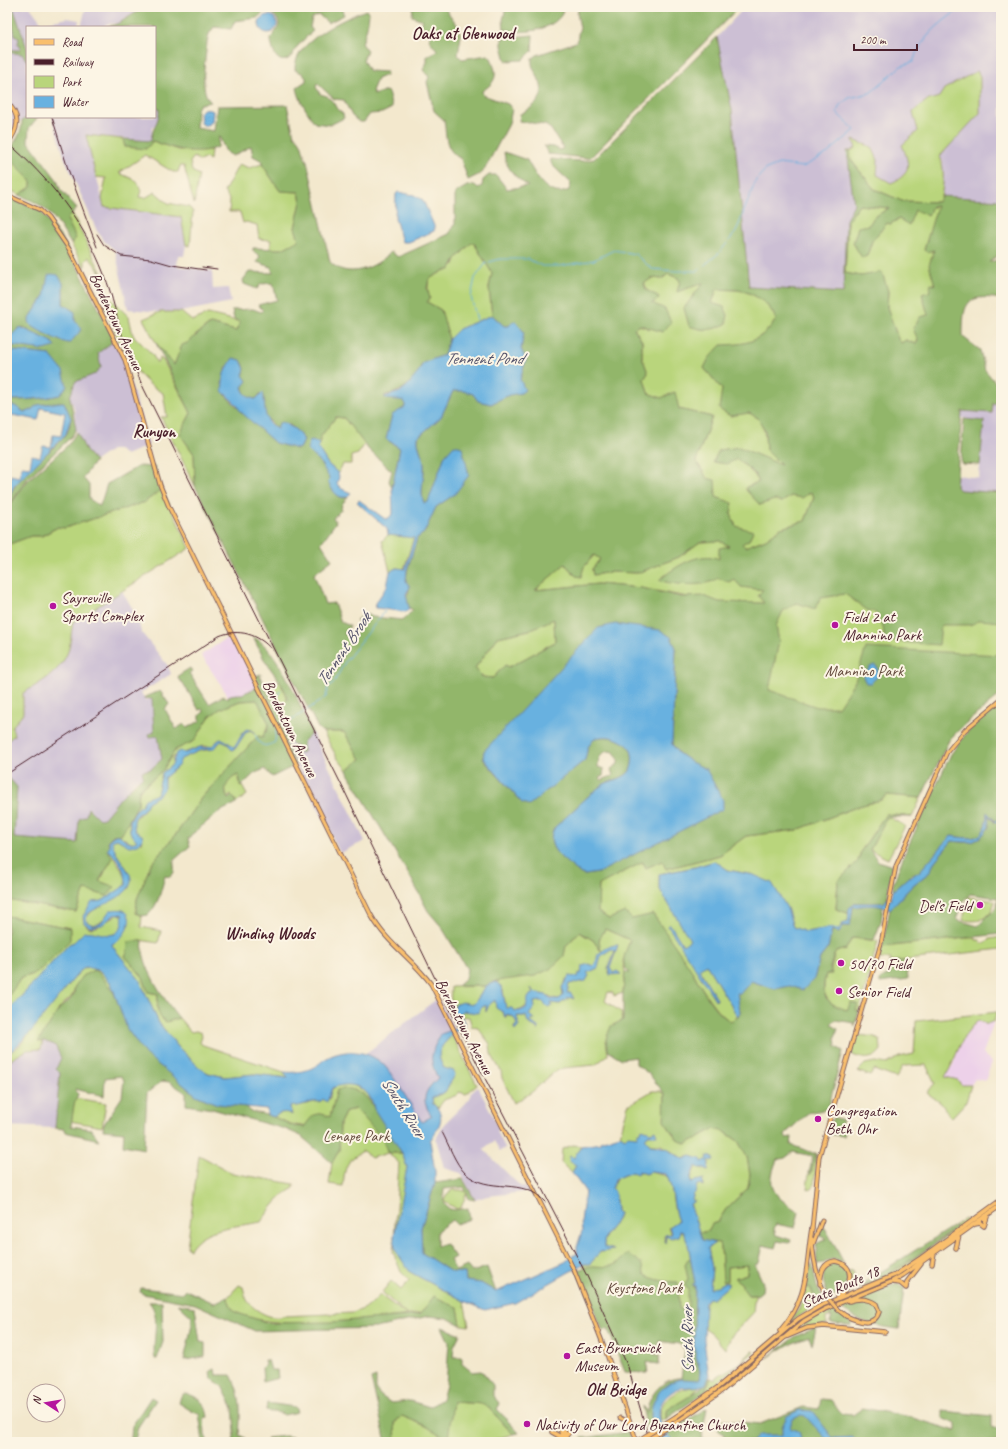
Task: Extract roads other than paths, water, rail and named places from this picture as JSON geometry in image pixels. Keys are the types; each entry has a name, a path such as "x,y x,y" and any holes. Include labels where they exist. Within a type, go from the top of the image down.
{"highway":[{"name":"State Route 18","path":"636,1442 717,1388 773,1338 803,1316 835,1300 902,1271 1001,1200"},
{"name":"State Route 18","path":"644,1442 680,1420 724,1389 781,1339 808,1318 838,1303 891,1282 926,1260 1001,1205"},
{"path":"974,1224 980,1223 984,1226 988,1214"},
{"path":"773,1338 793,1316 802,1298 812,1228"},
{"path":"948,1243 954,1244 956,1248 960,1234"},
{"path":"926,1260 930,1261 932,1264 935,1253"},
{"path":"820,1284 826,1264 835,1261 844,1266 849,1275 849,1284 845,1291 835,1300"},
{"path":"891,1282 900,1283 906,1288 907,1282 922,1262"},
{"path":"838,1303 864,1299 876,1304 879,1310 876,1318 869,1322 859,1321 846,1316"},
{"path":"781,1339 807,1328 823,1326 885,1332"},
{"path":"563,1439 572,1429"},
{"path":"562,1430 563,1439"},
{"path":"552,1432 567,1442"}],"main road":[{"path":"7,103 15,112 17,124 14,135 7,144"},
{"name":"Bordentown Avenue","path":"7,195 40,210 48,218 69,249 125,360 160,485 167,502 375,923 390,942 426,977 456,1032 574,1270 605,1349 628,1414 636,1442"},
{"path":"846,1316 838,1310 827,1297 820,1284 813,1246 812,1228 819,1157 824,1137 871,979 896,866 947,752 965,730 1001,700"},
{"path":"813,1246 822,1220"},
{"path":"620,1418 628,1420 631,1424"}],"water":[{"path":"268,15 274,18 277,24 274,30 268,33 262,30 259,24 262,18"},
{"path":"205,108 213,111 212,122 205,126 201,123 200,112"},
{"path":"398,192 414,195 423,200 435,228 434,231 409,242 402,242 395,218 396,194"},
{"path":"48,275 58,275 63,283 63,304 75,312 75,321 82,329 70,343 56,339 44,333 29,322 29,319 44,297"},
{"name":"Tennent Pond","path":"492,315 504,326 509,326 513,321 516,322 524,332 521,349 526,360 520,379 525,390 521,393 509,395 491,404 478,401 473,394 463,391 453,391 441,417 418,437 418,444 424,465 422,494 424,503 428,502 445,455 454,445 462,447 469,475 455,494 436,507 424,533 417,538 407,570 406,581 410,587 406,594 409,608 406,612 376,608 375,604 387,586 390,571 397,568 405,569 414,538 388,535 387,529 357,502 359,500 385,519 389,518 393,513 392,488 400,448 386,439 392,415 405,407 405,402 384,397 400,392 417,374 423,363 444,355 449,339 459,329"},
{"path":"20,327 51,341 55,347 44,350 7,345 7,336 11,336"},
{"path":"7,350 50,355 63,371 67,386 60,395 34,399 7,400"},
{"path":"233,358 241,360 245,369 243,375 247,381 242,387 245,394 256,399 263,392 269,422 277,429 279,423 282,422 295,429 304,440 301,447 297,449 275,443 240,411 237,405 222,391 224,373"},
{"path":"64,402 71,418 66,434 14,486 7,501 7,486 9,487 11,475 19,477 22,466 30,467 32,455 40,457 43,446 51,447 53,435 61,436 65,413 41,408 38,420 7,414 7,404 15,406 24,412 30,411 37,405"},
{"path":"312,440 319,443 318,448 328,464 338,473 339,477 337,484 342,489 351,493 348,496 341,497 332,489 328,481 330,479 320,462 308,451 309,441"},
{"path":"615,624 660,630 671,637 676,648 672,744 678,753 691,762 706,769 723,800 723,809 598,873 585,875 581,874 558,854 551,841 552,835 555,827 604,784 621,778 629,772 632,765 632,753 629,746 611,737 595,738 588,747 585,760 529,805 522,803 483,758 484,751 598,628"},
{"path":"874,665 878,668 878,676 871,683 866,683 863,677 870,667"},
{"name":"South River","path":"247,729 252,730 256,733 250,730 246,732 235,749 232,750 228,744 221,741 213,749 201,750 181,759 178,766 164,778 164,789 158,796 148,802 134,820 135,831 142,835 143,838 138,845 129,846 117,839 112,841 116,853 128,871 131,879 130,886 119,897 89,913 86,918 87,922 93,925 101,923 110,910 118,909 125,911 128,915 129,924 124,934 112,944 113,947 139,979 159,1023 179,1048 200,1068 208,1073 225,1077 254,1074 288,1078 284,1072 307,1070 334,1055 357,1052 371,1056 384,1065 422,1122 432,1116 426,1105 425,1096 429,1087 438,1078 432,1061 435,1046 441,1034 460,1027 453,1012 456,1004 462,1002 474,1004 486,986 496,982 502,987 506,1008 512,1008 514,1011 520,1011 526,1008 528,998 531,994 534,994 531,988 536,993 546,995 552,999 559,999 563,996 562,987 569,976 578,977 579,973 581,974 582,966 589,964 593,966 595,965 598,954 609,947 618,945 610,968 613,973 617,971 621,974 610,975 608,968 615,951 611,949 601,956 598,968 587,973 589,975 586,981 569,984 567,993 571,993 574,999 570,997 560,1004 551,1003 552,1006 548,1007 542,1001 534,1002 535,1007 529,1015 535,1019 530,1021 539,1028 538,1031 537,1028 528,1023 526,1016 517,1016 519,1026 515,1031 514,1028 517,1024 514,1017 507,1014 505,1016 507,1019 504,1016 504,1013 496,1008 495,1000 489,1005 486,1012 486,1005 481,1008 478,1013 463,1011 459,1013 464,1022 465,1030 462,1029 452,1033 452,1035 442,1046 439,1054 439,1058 444,1068 454,1071 455,1075 445,1092 432,1098 433,1104 438,1109 441,1118 430,1141 435,1171 435,1183 421,1228 422,1253 451,1272 465,1273 466,1281 481,1283 496,1292 565,1262 577,1254 577,1247 582,1231 581,1222 585,1191 572,1173 576,1165 569,1161 570,1156 574,1158 581,1146 601,1143 600,1141 620,1135 625,1138 628,1135 637,1136 638,1132 641,1132 642,1129 651,1132 655,1130 657,1135 648,1135 645,1139 650,1145 669,1149 671,1152 684,1159 691,1156 701,1159 702,1162 708,1159 707,1156 712,1157 714,1160 708,1161 708,1171 705,1170 705,1168 699,1168 696,1166 692,1172 691,1182 704,1179 702,1182 703,1186 700,1184 697,1185 695,1193 692,1195 692,1201 695,1201 690,1204 702,1240 715,1243 708,1248 712,1268 710,1289 724,1283 728,1283 728,1286 713,1299 709,1298 705,1302 704,1340 709,1376 706,1384 675,1390 662,1402 659,1416 661,1423 664,1430 675,1442 659,1442 654,1434 652,1425 652,1406 655,1398 668,1384 679,1379 699,1380 700,1371 694,1348 695,1286 692,1285 695,1283 688,1244 683,1231 680,1230 679,1236 672,1238 666,1236 665,1244 665,1235 672,1234 669,1227 678,1221 670,1183 665,1174 651,1172 646,1174 639,1171 637,1174 632,1172 615,1179 612,1189 615,1192 617,1211 619,1213 604,1241 604,1247 614,1250 600,1252 590,1264 583,1264 578,1267 579,1270 576,1269 571,1271 515,1303 485,1310 464,1301 410,1272 395,1250 394,1237 407,1167 402,1153 374,1109 369,1095 359,1087 346,1085 332,1088 327,1102 323,1099 320,1102 291,1106 290,1108 292,1115 283,1113 274,1117 267,1115 267,1109 217,1104 196,1095 145,1054 127,1029 111,983 100,971 86,967 79,972 30,1033 7,1055 7,1012 69,944 74,942 84,932 109,935 118,932 121,927 123,920 122,914 114,915 102,925 90,927 84,923 83,916 92,902 102,901 126,885 125,876 121,865 115,856 107,850 109,848 109,840 118,835 131,843 137,841 130,832 130,820 145,799 157,794 162,773 172,765 176,753 180,751 185,753 200,747 208,748 220,739 225,740 234,747"},
{"path":"987,812 995,821 1001,817 1001,819 996,823 988,815 989,827 981,837 974,841 952,841 935,861 930,872 913,885 890,909 872,905 853,907 850,926 843,926 839,933 832,930 828,948 820,958 814,979 803,990 790,986 775,989 751,981 740,994 737,992 740,1012 738,1017 706,964 699,969 717,999 716,1001 668,926 670,924 683,945 690,940 659,888 659,874 695,867 715,861 728,870 754,875 772,883 787,908 793,927 806,932 829,928 839,929 842,924 848,922 849,908 856,903 884,903 887,899 891,900 893,891 906,879 919,872 951,836 973,838 982,833"},
{"path":"799,1410 812,1411 833,1438 852,1437 858,1442 829,1442 805,1416 801,1415 792,1420 790,1428 799,1431 802,1442 752,1442 759,1435 782,1435 782,1427 787,1416"}],"waterway":[{"name":"Tennent Brook","path":"477,320 471,297 475,278 486,263 500,259 528,259 542,266 560,266 594,260 614,250 635,254 652,269 697,271 719,253 736,232 756,180 766,169 779,164 803,167 828,153 855,130 837,112 840,105 849,98 870,93 901,66 913,62 916,53 925,39 936,27 957,11 958,7"},
{"name":"Tennent Brook","path":"255,733 262,745 268,745 275,742 276,731 326,697 328,687 333,684 345,662 385,611"},
{"path":"274,701 281,690"},
{"path":"271,694 275,699"}],"railway":[{"path":"52,118 68,169 97,247"},
{"path":"7,142 37,170 64,202 76,219 96,255 107,282 125,344 136,372 345,792 460,1030 587,1276 628,1367 650,1442"},
{"path":"97,234 104,245 121,256 151,259 172,265 206,270"},
{"path":"202,267 217,269"},
{"path":"7,774 219,636 233,633 248,634 255,636 267,644 272,650"},
{"path":"442,1132 452,1154 465,1173 484,1183 517,1187 527,1190 536,1194 545,1202"}],"place":[{"name":"Sayreville Sports Complex","path":"53,606"},
{"name":"Field 2 at Mannino Park","path":"835,625"},
{"name":"Del's Field","path":"980,905"},
{"name":"50/70 Field","path":"841,963"},
{"name":"Senior Field","path":"839,991"},
{"name":"Congregation Beth Ohr","path":"818,1119"},
{"name":"East Brunswick Museum","path":"567,1356"},
{"name":"Nativity of Our Lord Byzantine Church","path":"527,1424"}],"district":[{"name":"Oaks at Glenwood","path":"463,33"},
{"name":"Runyon","path":"154,431"},
{"name":"Winding Woods","path":"270,933"},
{"name":"Old Bridge","path":"616,1389"}],"park label":[{"name":"Mannino Park","path":"864,670"},
{"name":"Lenape Park","path":"356,1135"},
{"name":"Keystone Park","path":"644,1287"}]}
